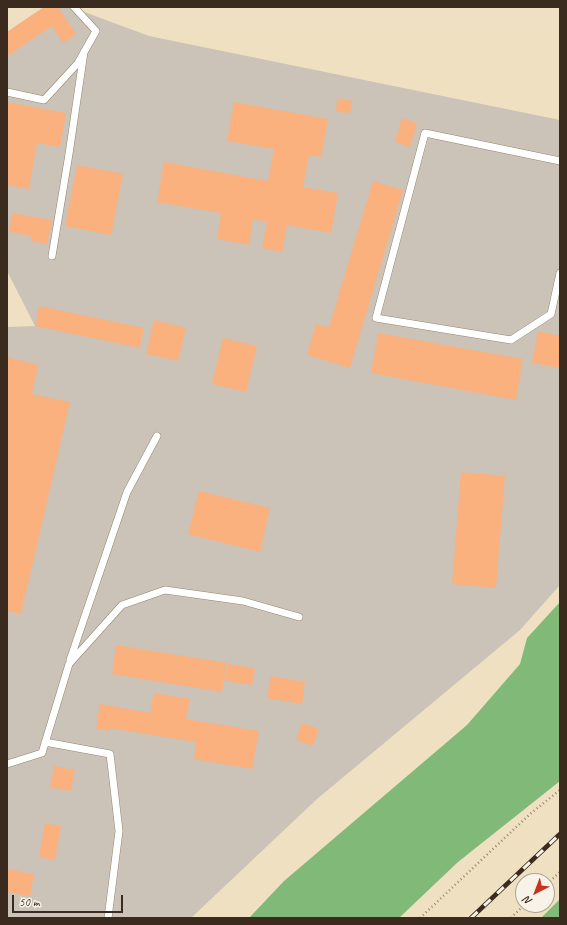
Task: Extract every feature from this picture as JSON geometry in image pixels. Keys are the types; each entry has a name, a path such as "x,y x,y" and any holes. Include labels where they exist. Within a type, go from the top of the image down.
{"lane":[{"path":"7,92 44,100 78,63 96,31 74,7"},
{"path":"52,256 84,52"},
{"path":"560,161 425,133 376,318 511,340 551,314 560,273"},
{"path":"7,764 42,753 68,664 126,492 157,436"},
{"path":"68,664 122,605 165,590 243,601 299,617"},
{"path":"45,742 110,754 119,831 108,918"}],"path":[{"path":"420,918 530,814 560,790"}],"shaded area":[{"path":"44,7 71,7 149,36 560,120 560,585 520,630 317,799 191,918 7,918 7,327 35,326 7,271 7,32"}],"green space":[{"path":"560,602 560,781 458,862 399,918 249,918 284,881 467,725 520,664 527,638"},
{"path":"560,899 560,918 541,918 546,913 555,913 555,904"}],"building":[{"path":"44,7 58,7 76,34 63,43 52,26 7,56 7,32"},
{"path":"337,99 352,101 350,113 336,112"},
{"path":"7,102 66,113 60,147 37,143 29,189 7,185"},
{"path":"234,102 328,119 321,157 309,155 303,187 338,193 331,233 287,225 282,252 262,248 267,222 253,219 249,245 217,239 221,213 157,202 164,162 268,181 274,149 227,141"},
{"path":"402,118 417,123 410,147 395,142"},
{"path":"77,165 123,174 111,235 65,226"},
{"path":"373,181 403,190 350,368 307,355 316,324 329,327"},
{"path":"12,213 52,220 47,244 31,241 32,236 9,232"},
{"path":"39,306 144,328 140,348 35,326"},
{"path":"154,320 186,328 178,361 146,354"},
{"path":"538,331 560,336 560,368 532,363"},
{"path":"378,333 523,359 516,400 371,373"},
{"path":"223,338 257,346 246,392 212,384"},
{"path":"7,357 38,365 32,394 70,402 21,614 7,611"},
{"path":"461,472 505,476 496,588 452,584"},
{"path":"199,491 270,508 260,552 188,534"},
{"path":"116,645 227,663 222,692 112,674"},
{"path":"228,664 255,668 252,685 225,681"},
{"path":"271,676 305,682 302,704 267,698"},
{"path":"154,693 190,699 186,719 259,731 252,769 194,759 196,742 110,728 110,731 96,728 100,704 150,713"},
{"path":"302,723 319,729 313,746 296,740"},
{"path":"54,766 75,770 71,791 50,787"},
{"path":"45,823 61,826 55,860 39,857"},
{"path":"7,869 34,874 30,896 7,892"}],"railway":[{"path":"471,918 560,834"}]}
